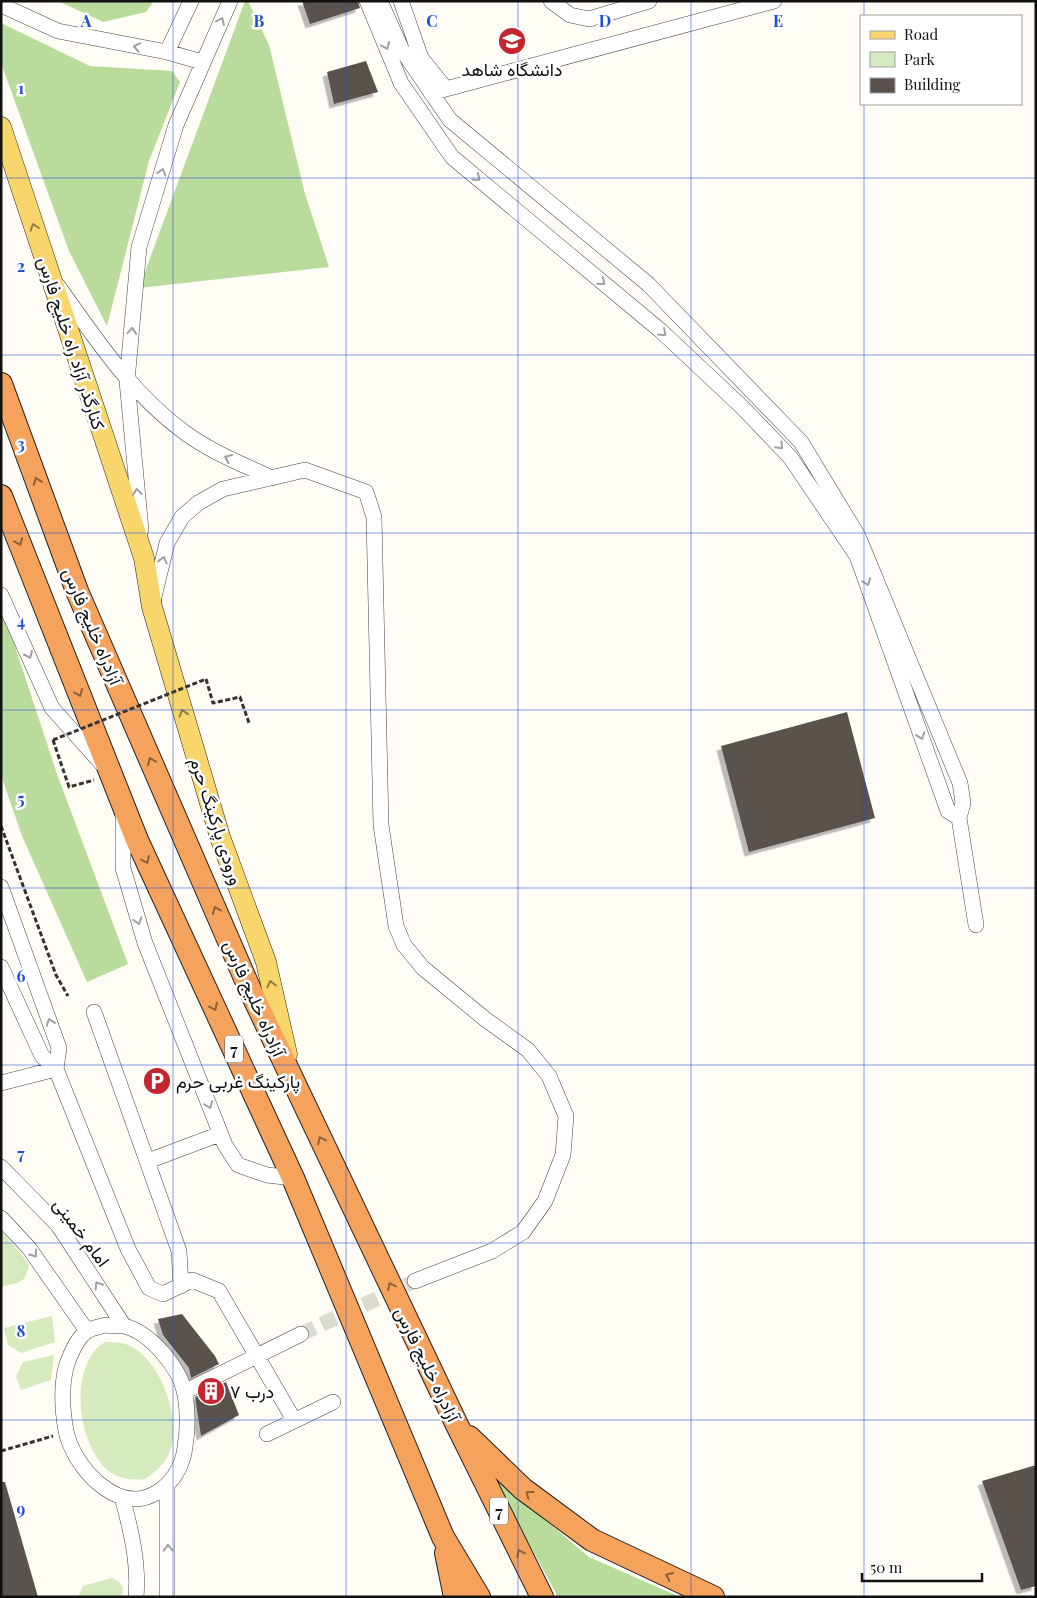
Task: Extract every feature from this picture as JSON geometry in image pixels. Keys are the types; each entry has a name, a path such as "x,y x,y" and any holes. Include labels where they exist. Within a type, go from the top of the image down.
{"highway":[{"name":"آزادراه خلیج فارس","path":"1,384 77,591 251,992 457,1425 542,1597"},
{"name":"آزادراه خلیج فارس","path":"1,496 137,840 293,1178 443,1537 479,1597"},
{"path":"457,1425 522,1489 592,1540 713,1597"},
{"path":"443,1537 455,1597"}],"main road":[{"name":"کنارگذر آزاد راه خلیج فارس","path":"1,127 48,274 144,558"},
{"name":"ورودی پارکینگ حرم","path":"144,558 152,607 220,837 266,962 293,1082"}],"street":[{"path":"166,52 191,1"},
{"path":"144,558 127,381 139,247 176,125 230,1"},
{"path":"367,1 402,83 452,157 660,331 742,407 790,457 857,556 948,811 959,818"},
{"path":"380,1 402,50 439,91"},
{"path":"400,1 421,58 439,91 450,120 648,284 801,442 862,545 960,783 963,803 959,818 976,925"},
{"path":"551,1 570,15 589,18 649,1"},
{"path":"439,91 774,1"},
{"path":"1,4 58,31 166,52 202,62"},
{"path":"48,274 127,381 184,432 216,452 272,478"},
{"path":"152,607 167,543 182,517 198,503 223,489 305,470 366,492 374,517 381,825 396,926 404,945 422,968 485,1019 528,1050 549,1076 566,1116 563,1155 545,1201 523,1232 492,1251 415,1281"},
{"path":"1,595 52,708 111,775"},
{"path":"123,804 123,868 142,933 220,1134 238,1165 267,1175 293,1178"},
{"path":"1,888 59,1048 56,1069"},
{"path":"1,967 42,1056 56,1069 128,1249 149,1288 163,1294 192,1280 218,1290 294,1420"},
{"path":"94,1012 179,1251 181,1286"},
{"path":"1,1083 56,1069"},
{"path":"148,1161 220,1134"},
{"name":"امام خمینی","path":"1,1167 58,1225 124,1326"},
{"path":"1,1218 29,1248 87,1331"},
{"path":"105,1325 124,1326 148,1337 165,1355 184,1392 188,1427 185,1451 177,1472 167,1487 153,1495 138,1499 122,1497 93,1479 81,1464 66,1433 62,1395 69,1357 76,1343 87,1331 105,1325"},
{"path":"184,1392 301,1334"},
{"path":"267,1434 333,1402"},
{"path":"167,1487 167,1597"},
{"path":"122,1497 134,1542 137,1582 136,1597"}],"path":[{"path":"111,775 69,787 54,740 206,679 213,703 240,697 249,723"},
{"path":"1,826 56,975 68,996"},
{"path":"1,1450 66,1433"}],"green space":[{"path":"58,1 154,1 146,12 103,22"},
{"path":"245,1 248,1 269,45 305,194 329,267 139,288"},
{"path":"1,23 90,66 172,71 180,82 149,161 107,326 69,251 1,63"},
{"path":"1,604 57,774 128,964 87,982 22,836 1,775"},
{"path":"1,1230 29,1264 26,1276 21,1282 1,1287"},
{"path":"52,1316 55,1342 21,1353 8,1345 4,1328"},
{"path":"105,1342 117,1342 128,1345 149,1361 164,1387 169,1402 173,1431 171,1449 162,1464 145,1479 122,1478 115,1475 102,1464 92,1449 85,1430 81,1409 81,1389 85,1370 93,1353"},
{"path":"54,1355 51,1380 21,1390 16,1376 23,1362"},
{"path":"492,1475 589,1557 680,1597 558,1597"},
{"path":"112,1578 123,1587 122,1597 78,1597 83,1586"}],"building":[{"path":"302,1 358,1 360,8 310,24"},
{"path":"366,61 378,92 334,104 327,72"},
{"path":"847,712 875,818 749,852 721,746"},
{"path":"182,1314 215,1356 219,1364 191,1378 189,1368 163,1335 158,1319"},
{"path":"226,1382 239,1415 201,1436 195,1397"},
{"path":"1036,1465 1036,1586 1021,1590 982,1481"},
{"path":"1,1482 5,1482 38,1597 1,1597"}],"tunnel":[{"path":"301,1334 415,1281"}],"place":[{"name":"دانشگاه شاهد","path":"512,41"},
{"name":"پارکینگ غربی حرم","path":"157,1081"},
{"name":"درب ۷","path":"211,1391"}]}
